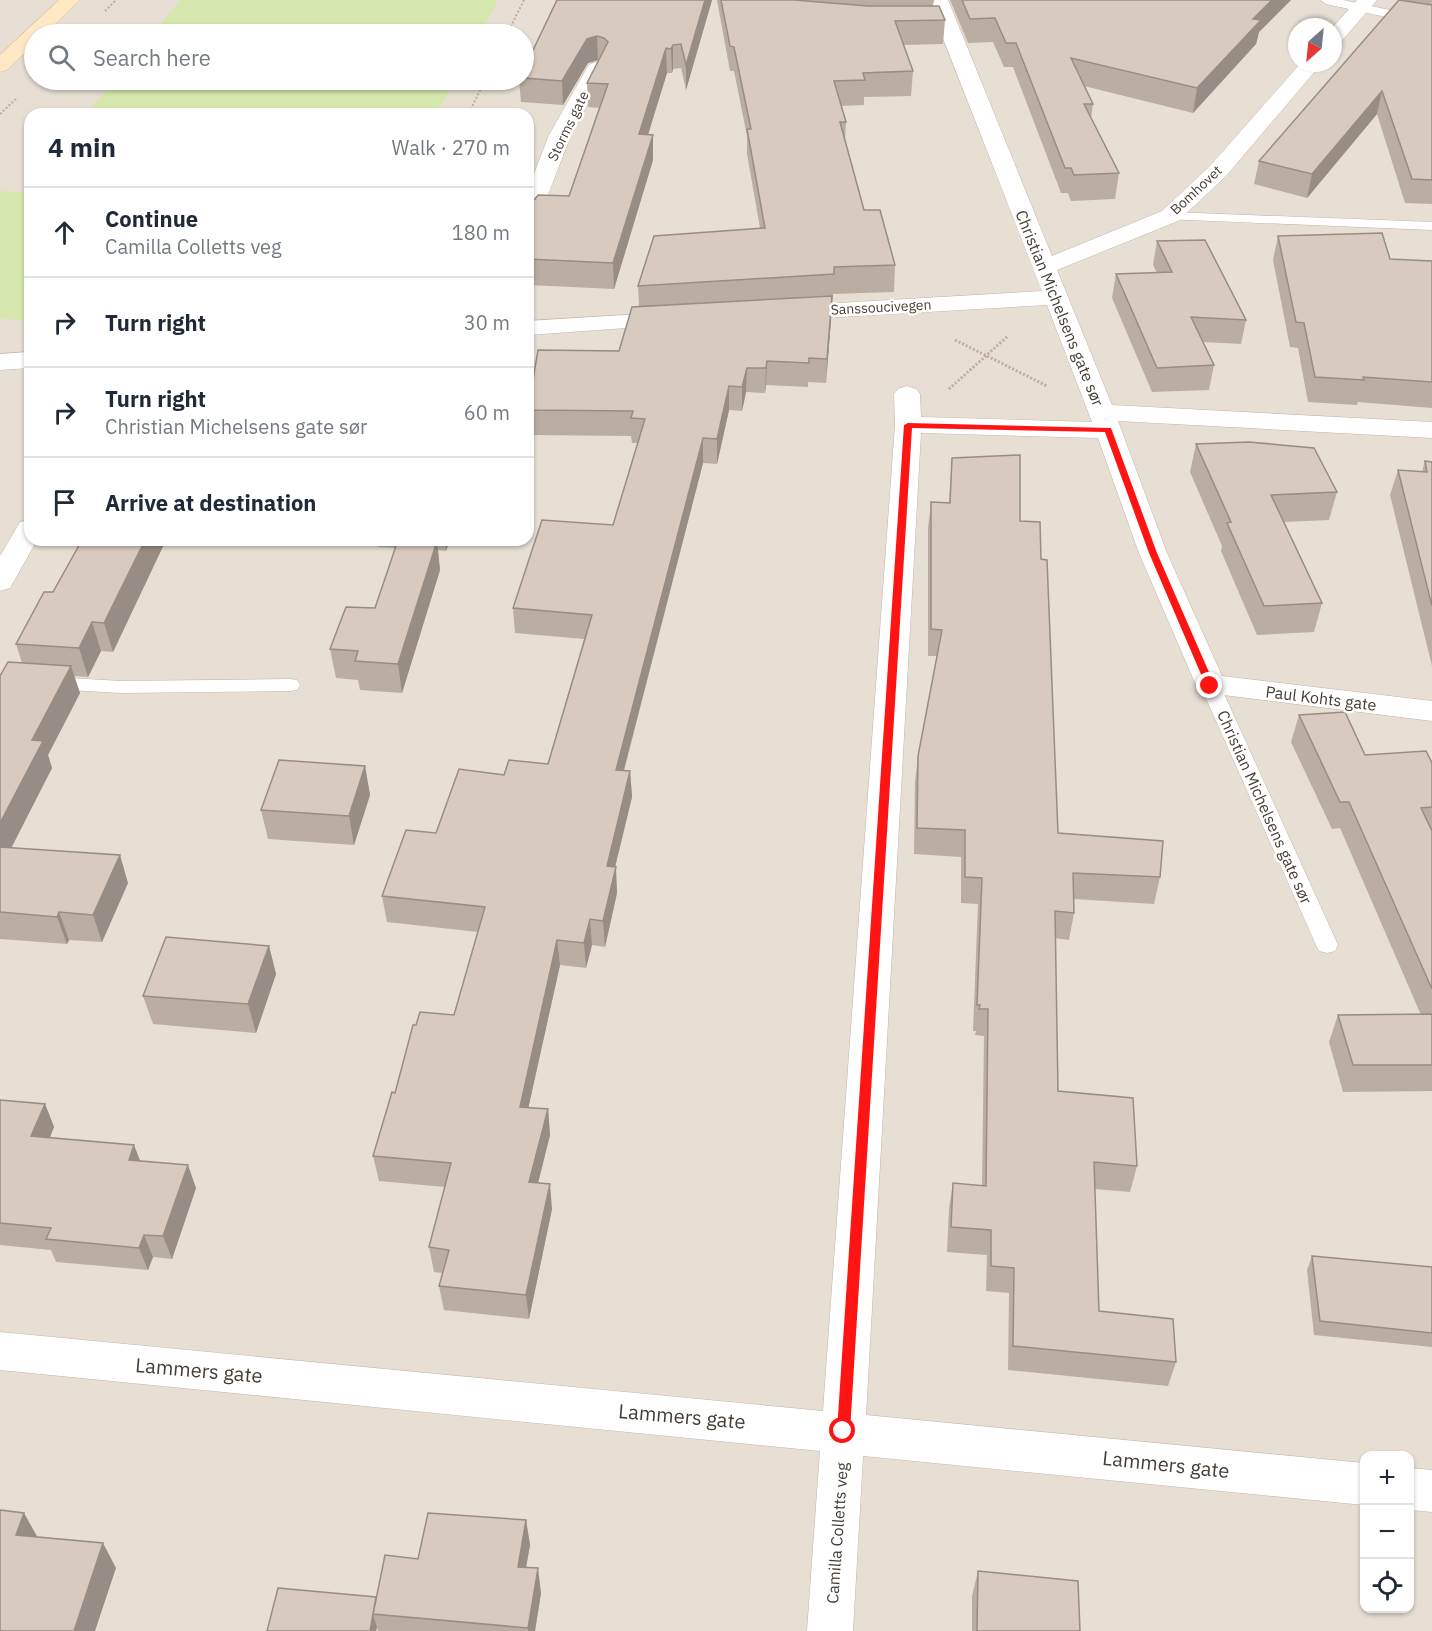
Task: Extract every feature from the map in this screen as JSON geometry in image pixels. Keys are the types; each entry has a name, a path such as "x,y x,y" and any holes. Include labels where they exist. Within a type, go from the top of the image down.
{"main road":[{"path":"45,24 70,0"},
{"path":"0,66 24,43"}],"street":[{"path":"1342,28 1363,4"},
{"name":"Christian Michelsens gate sør","path":"941,16 1045,267 1153,553 1210,686"},
{"name":"Storms gate","path":"534,202 560,135 597,68"},
{"name":"Bomhovet","path":"1045,267 1170,216 1218,171 1304,72"},
{"name":"Sanssoucivegen","path":"763,314 1055,297"},
{"path":"534,328 693,318"},
{"path":"0,362 24,360"},
{"path":"907,409 1105,421 1432,430"},
{"name":"Camilla Colletts veg","path":"830,1631 907,409"},
{"path":"0,582 24,539"},
{"name":"Paul Kohts gate","path":"1210,686 1432,711"},
{"name":"Lammers gate","path":"0,1351 843,1431 1360,1483"},
{"path":"1414,1489 1432,1491"}],"lane":[{"path":"1326,0 1363,4 1432,23"},
{"path":"1170,216 1432,226"},
{"path":"0,680 121,687 290,686"},
{"name":"Christian Michelsens gate sør","path":"1210,686 1327,945"}],"path":[{"path":"512,24 524,0"},
{"path":"471,108 480,90"},
{"path":"907,409 985,356 1055,297"},
{"path":"892,306 1105,421"}],"shaded area":[{"path":"0,0 1432,0 1432,1631 0,1631"}],"green space":[{"path":"181,0 498,0 485,24 161,24"},
{"path":"106,90 449,90 439,108 91,108"},
{"path":"0,191 24,193 24,320 0,318"}],"building":[{"path":"557,0 705,0 686,65 681,44 673,45 671,49 666,48 639,134 653,135 613,263 534,259 534,199 538,195 569,196 608,84 587,83 608,42 597,36 587,39 562,81 534,79 534,48"},
{"path":"721,0 794,0 868,6 939,6 945,20 895,21 913,71 863,73 865,80 834,81 846,122 840,122 864,210 880,210 895,265 834,267 834,274 638,286 654,236 765,228 747,129 751,129 734,47 730,46"},
{"path":"962,0 1272,0 1253,19 1261,20 1197,88 1071,58 1093,104 1084,104 1119,173 1074,175 1071,168 1065,168 1016,43 1006,43 995,18 970,19"},
{"path":"1399,0 1432,5 1432,180 1412,179 1382,91 1312,174 1259,161 1336,72 1342,72 1342,66"},
{"path":"1382,233 1390,259 1432,261 1432,382 1363,377 1364,380 1315,377 1304,323 1296,322 1278,236"},
{"path":"1205,240 1246,320 1191,317 1214,365 1157,368 1116,274 1172,272 1157,241"},
{"path":"832,296 827,359 809,358 809,363 767,361 766,368 747,368 742,387 729,386 717,439 703,438 616,770 630,771 607,866 616,867 603,921 590,919 584,943 557,940 520,1107 548,1109 529,1182 550,1184 526,1295 439,1286 449,1250 429,1247 451,1163 373,1156 392,1092 395,1093 413,1025 416,1025 420,1012 454,1015 485,907 382,896 406,830 436,833 459,769 504,775 509,760 548,764 592,615 513,608 542,520 613,525 645,419 631,418 633,411 534,410 534,374 538,350 619,351 632,307"},
{"path":"1249,442 1314,448 1337,492 1271,495 1322,603 1264,606 1227,523 1231,522 1196,444"},
{"path":"1020,455 1020,521 1040,522 1041,559 1047,560 1058,833 1163,841 1160,877 1073,873 1074,913 1055,911 1058,1091 1133,1098 1137,1166 1094,1162 1099,1311 1173,1319 1176,1362 1013,1346 1014,1268 991,1266 991,1230 951,1227 953,1183 986,1186 988,1009 979,1009 980,1005 977,1005 982,878 965,877 965,830 917,828 918,756 942,630 931,629 931,502 950,503 952,458"},
{"path":"1425,461 1432,462 1432,606 1398,470 1427,472"},
{"path":"79,546 142,546 104,623 92,622 79,648 16,644 44,592 53,592"},
{"path":"396,546 435,546 398,664 355,661 358,651 330,649 346,607 375,608"},
{"path":"8,662 71,666 32,740 43,741 0,823 0,676"},
{"path":"1345,712 1365,755 1426,751 1432,763 1432,807 1421,808 1432,831 1432,989 1349,802 1340,802 1299,715"},
{"path":"279,760 365,766 349,816 261,810"},
{"path":"0,847 120,855 93,915 59,912 57,917 0,912"},
{"path":"166,937 269,946 248,1004 143,996"},
{"path":"1432,1014 1432,1065 1353,1065 1338,1015"},
{"path":"0,1100 45,1104 31,1136 134,1145 129,1160 188,1165 163,1236 144,1235 139,1248 46,1239 51,1228 0,1223"},
{"path":"1312,1256 1432,1267 1432,1333 1320,1321"},
{"path":"0,1510 24,1513 16,1535 103,1543 74,1631 0,1631"},
{"path":"428,1513 526,1520 518,1567 538,1568 528,1628 373,1614 385,1555 418,1559"},
{"path":"978,1571 1078,1581 1080,1631 977,1631"},
{"path":"278,1588 376,1597 370,1631 267,1631"}],"route":[{"path":"843,1431 908,425 1108,430 1153,553 1210,686"}]}
